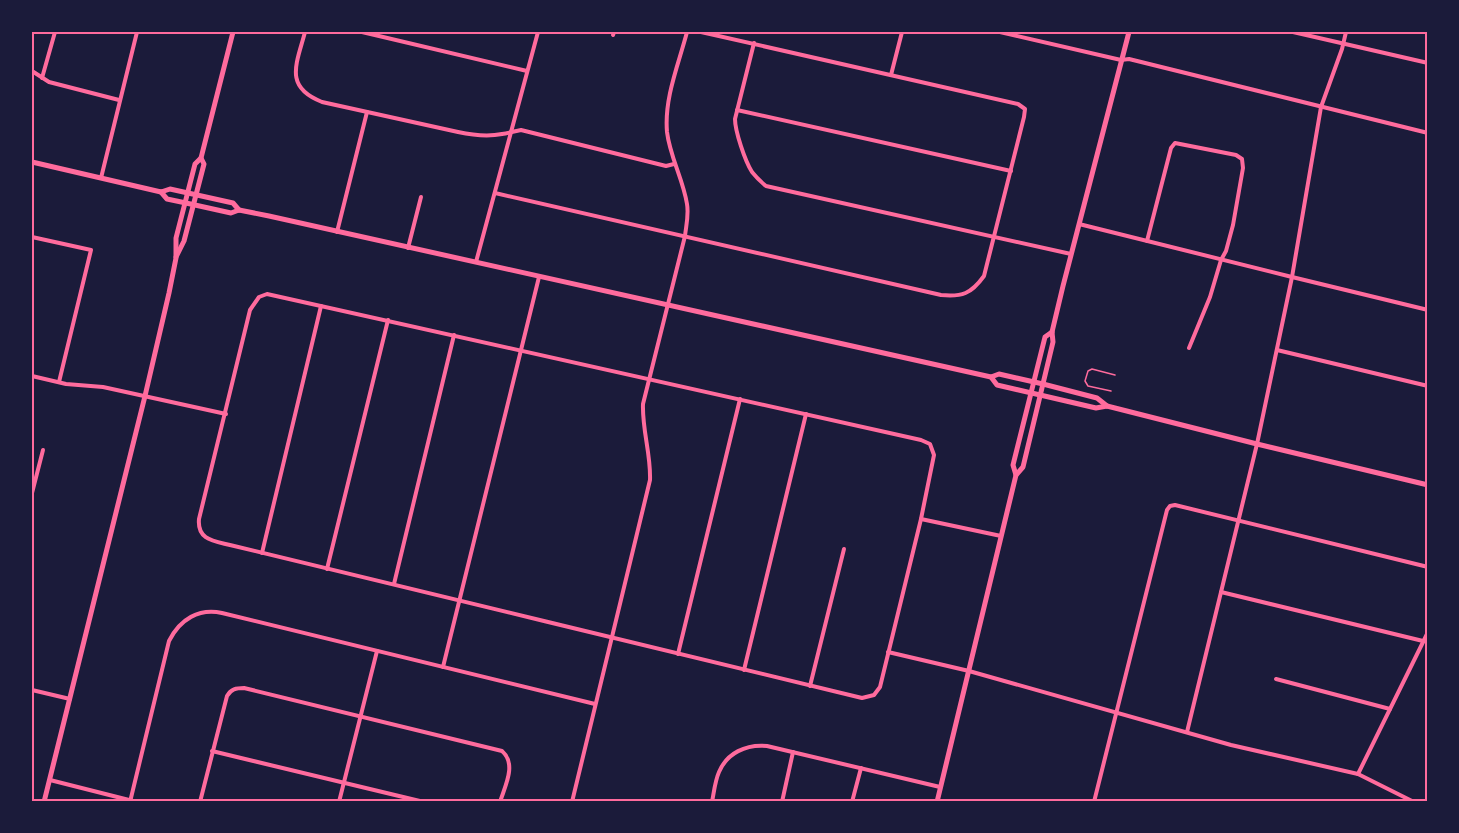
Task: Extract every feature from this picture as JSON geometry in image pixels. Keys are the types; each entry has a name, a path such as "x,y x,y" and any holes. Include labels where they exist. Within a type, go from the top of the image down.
{"main road":[{"path":"44,801 145,396 176,258 176,238 195,164 201,158 233,32"},
{"path":"937,801 1016,475 1023,467 1071,254 1129,32"},
{"path":"176,258 184,241 204,164 201,158"},
{"path":"32,162 161,192 170,189 233,203 239,210"},
{"path":"161,192 167,199 193,205 231,213 239,210 990,377 999,374 1043,384 1097,398 1107,406 1428,485"},
{"path":"1016,475 1013,465 1030,393 1045,337 1052,332"},
{"path":"990,377 997,385 1096,408 1107,406"}],"street":[{"path":"42,78 55,32"},
{"path":"101,178 137,32"},
{"path":"305,32 296,68 297,79 299,87 312,98 322,102 477,135 503,134 521,130 666,166 674,164"},
{"path":"362,32 527,71"},
{"path":"476,263 538,32"},
{"path":"572,801 650,480 643,412 644,400 685,236 687,205 667,133 667,113 687,32"},
{"path":"495,193 941,295 959,296 977,286 984,276 1011,171 1025,113 1022,106 702,32"},
{"path":"891,75 902,32"},
{"path":"1000,32 1121,60 1129,59 1428,133"},
{"path":"1293,32 1428,63"},
{"path":"1186,732 1257,444 1292,277 1321,106 1346,32"},
{"path":"754,43 737,110 735,128 751,171 766,186 1071,254"},
{"path":"32,71 49,82 119,100"},
{"path":"737,110 1011,171"},
{"path":"337,232 367,112"},
{"path":"1147,241 1171,148 1175,142 1242,159 1243,168 1226,251 1189,348"},
{"path":"408,248 421,197"},
{"path":"1079,224 1428,310"},
{"path":"32,237 91,250 59,382"},
{"path":"442,667 539,277"},
{"path":"270,295 454,335 921,440 930,444 934,455 921,519 880,687 874,695 862,698 810,686 210,540 200,532 199,517 250,310 259,297 270,295"},
{"path":"262,553 321,306"},
{"path":"327,568 388,320"},
{"path":"394,584 454,335"},
{"path":"1277,350 1428,386"},
{"path":"32,376 102,387 226,414"},
{"path":"678,654 740,399"},
{"path":"744,670 806,414"},
{"path":"32,493 34,473 44,450"},
{"path":"1094,801 1167,510 1170,506 1175,505 1239,520 1428,567"},
{"path":"921,519 1001,536"},
{"path":"810,686 844,549"},
{"path":"1221,591 1423,641"},
{"path":"130,801 170,641 174,632 187,619 202,612 216,612 595,704"},
{"path":"1358,774 1428,632"},
{"path":"339,801 377,651"},
{"path":"888,652 969,671 1231,745 1358,774 1414,801"},
{"path":"1276,679 1390,709"},
{"path":"200,801 227,696 236,688 244,688 502,751 510,764 500,801"},
{"path":"32,690 70,699"},
{"path":"712,801 722,766 732,755 749,746 764,745 940,788"},
{"path":"212,751 424,801"},
{"path":"782,801 794,752"},
{"path":"852,801 861,768"},
{"path":"50,780 137,801"}],"lane":[{"path":"1111,391 1089,386 1085,381 1088,370 1092,369 1115,375"}]}
